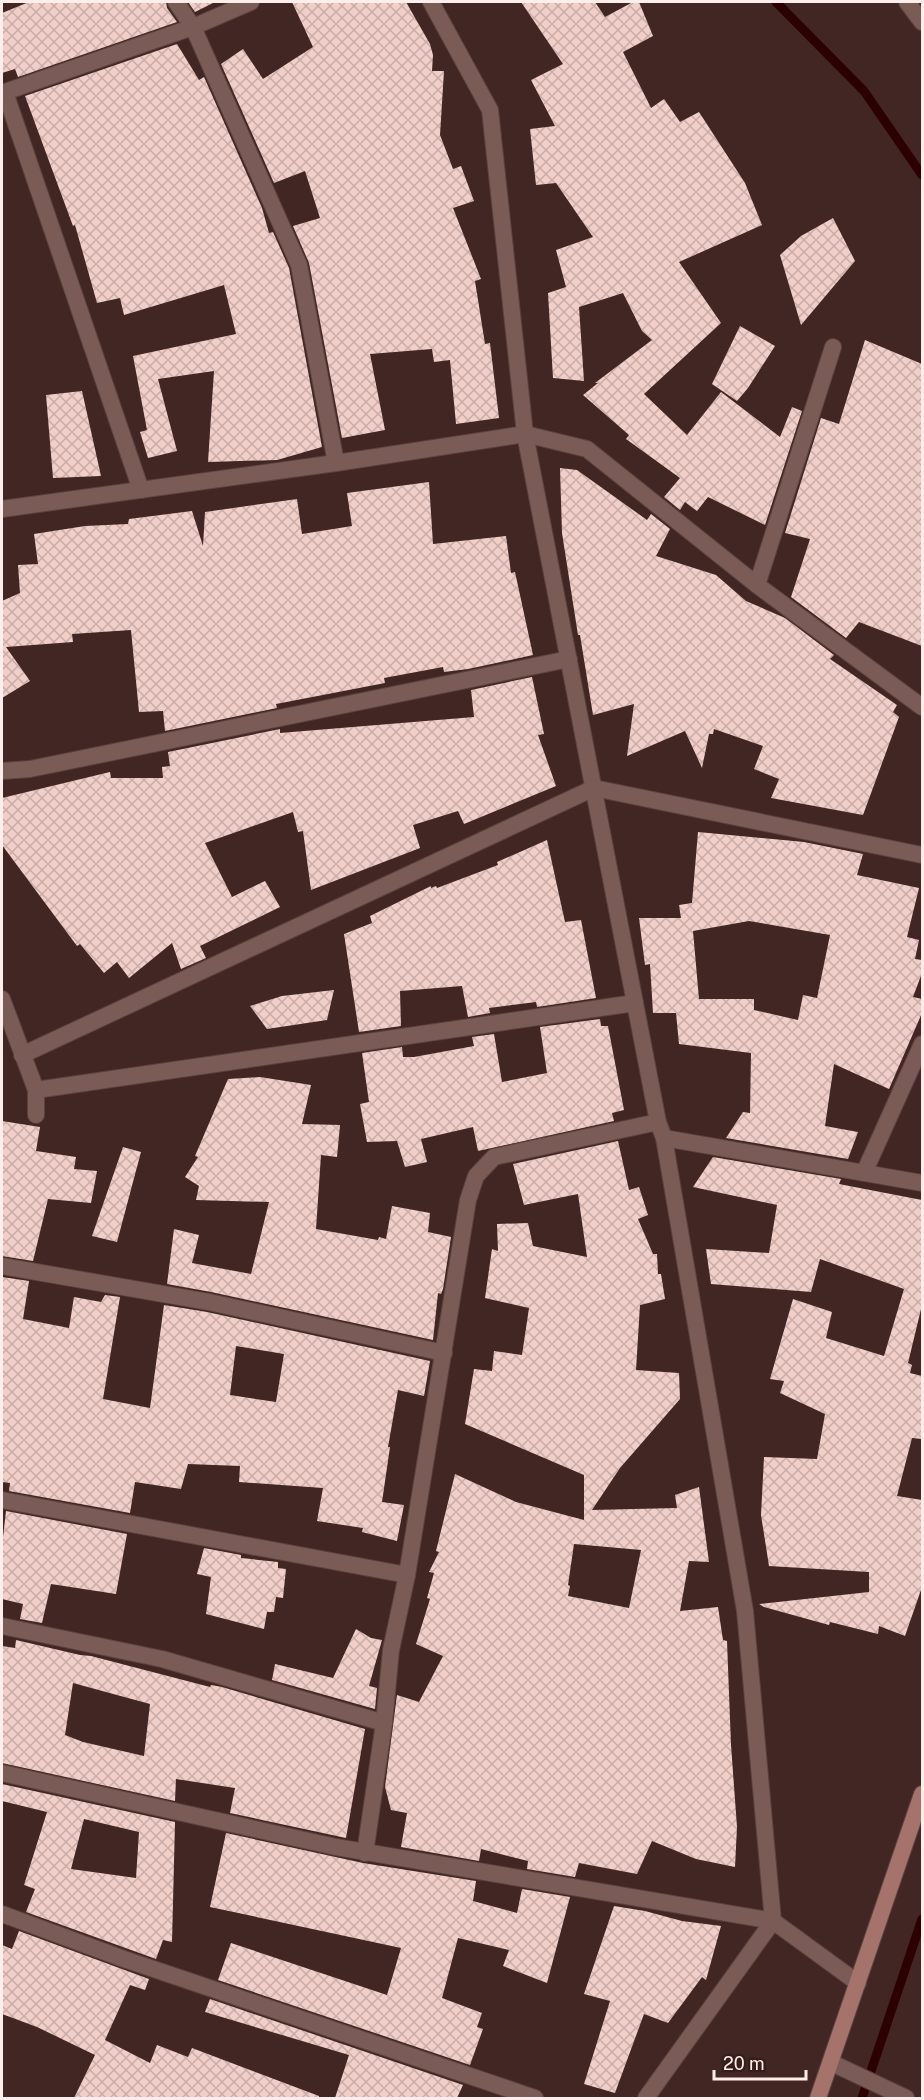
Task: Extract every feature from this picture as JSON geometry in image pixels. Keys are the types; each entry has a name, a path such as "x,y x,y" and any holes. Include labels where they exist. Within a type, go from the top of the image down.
{"main road":[{"path":"818,2098 832,2063 922,1794"}],"street":[{"path":"176,2 193,27 299,265 336,463"},
{"path":"141,490 3,93 193,27 251,2"},
{"path":"431,2 490,111 525,434 658,1122 664,1138 745,1611 773,1922 646,2098"},
{"path":"757,585 833,347"},
{"path":"2,509 336,463 525,434 588,449 757,585 922,706"},
{"path":"2,771 30,769 569,659"},
{"path":"22,1055 594,789 922,855"},
{"path":"2,999 36,1090 36,1115"},
{"path":"36,1090 635,1003"},
{"path":"864,1173 922,1044"},
{"path":"365,1853 384,1724 391,1650 407,1575 468,1200 476,1176 494,1157 658,1122"},
{"path":"664,1138 922,1183"},
{"path":"2,1266 209,1302 444,1353"},
{"path":"2,1500 407,1575"},
{"path":"2,1626 162,1659 384,1724"},
{"path":"2,1773 365,1853 773,1922 858,1983"},
{"path":"2,1914 135,1962 535,2098"},
{"path":"832,2063 906,2098"}],"building":[{"path":"29,2 166,2 167,8 177,22 18,77 15,69 2,73 2,13"},
{"path":"188,2 215,2 195,12"},
{"path":"292,2 406,2 430,44 433,55 432,71 444,71 440,135 453,169 461,166 474,201 453,208 481,279 475,281 485,344 490,343 499,418 456,424 450,360 434,362 432,349 370,354 385,430 342,438 309,263 293,226 320,218 305,171 274,183 221,64 243,49 263,79 313,47"},
{"path":"521,2 595,2 605,17 633,2 639,2 653,36 623,52 651,108 664,99 680,122 699,112 745,183 762,225 679,262 721,323 644,394 687,435 721,392 780,437 792,407 802,411 765,525 708,497 697,511 685,502 680,510 664,497 680,478 626,439 629,435 583,395 598,383 595,383 652,340 642,331 623,293 579,307 584,381 553,378 548,293 566,287 556,250 593,237 556,183 536,185 530,129 555,126 531,80 563,64"},
{"path":"177,44 199,80 204,77 262,208 269,233 273,232 289,268 322,447 277,460 208,462 214,371 158,379 177,451 148,458 140,432 147,430 133,356 236,334 224,285 124,315 120,298 97,303 75,225 73,226 25,96"},
{"path":"833,218 855,261 801,325 780,255 801,236"},
{"path":"740,326 775,346 737,401 712,384"},
{"path":"865,340 922,364 922,646 859,622 846,638 791,597 810,539 785,533 821,418 839,424"},
{"path":"82,391 101,476 53,478 46,395"},
{"path":"560,468 577,470 647,520 651,514 670,529 656,556 716,575 746,601 785,618 834,655 830,659 897,705 893,712 899,717 863,815 771,798 779,779 754,769 763,746 714,729 713,734 709,734 702,768 685,731 627,756 634,704 593,715 562,533"},
{"path":"429,482 433,544 506,536 511,573 515,572 533,655 468,669 444,672 443,667 384,678 385,683 276,704 277,708 165,731 163,711 139,712 131,630 72,634 73,642 6,647 30,681 2,698 2,601 20,593 18,565 38,564 34,534 85,526 128,524 129,519 192,511 203,546 205,512 297,499 302,534 352,526 347,493"},
{"path":"532,677 544,734 538,735 556,786 464,824 458,811 413,825 420,848 311,890 303,831 298,832 293,812 205,843 232,897 265,881 280,907 200,946 206,958 181,969 172,943 129,978 117,962 104,973 80,944 77,946 2,845 2,798 110,772 111,778 163,778 162,767 170,766 168,752 280,729 280,733 474,717 471,690"},
{"path":"698,832 804,842 863,854 857,875 919,888 907,937 919,940 915,959 922,960 922,973 913,997 922,999 922,1013 889,1089 834,1064 825,1126 858,1132 848,1159 726,1138 743,1112 750,1113 751,1053 679,1044 676,1013 653,1013 650,964 645,965 639,918 681,918 679,905 692,903","holes":["749,921 830,935 817,998 803,995 798,1020 754,1010 754,999 699,999 693,931"]},
{"path":"547,840 565,922 581,920 596,998 537,1007 536,1002 489,1008 490,1013 468,1017 462,986 400,991 401,1026 359,1032 344,934 372,923 370,916 431,886 431,888 436,886 437,888 498,865 497,862"},
{"path":"334,990 327,1020 267,1029 250,1006 282,996"},
{"path":"600,1019 601,1026 608,1026 624,1110 612,1113 614,1121 478,1151 473,1127 421,1139 427,1162 405,1167 397,1141 367,1142 360,1104 369,1102 362,1053 402,1047 403,1057 414,1057 474,1046 472,1037 494,1034 502,1082 547,1073 540,1027"},
{"path":"260,1077 311,1085 302,1124 340,1125 337,1157 321,1155 316,1229 378,1240 379,1237 386,1239 392,1206 430,1213 428,1232 451,1237 443,1289 441,1294 438,1293 433,1340 167,1284 174,1229 199,1235 192,1263 251,1274 269,1202 196,1200 199,1186 185,1177 198,1157 195,1156 228,1079"},
{"path":"2,1121 40,1127 36,1151 76,1157 74,1169 97,1171 91,1203 48,1199 33,1261 2,1256"},
{"path":"618,1141 629,1190 639,1187 648,1215 638,1219 653,1254 657,1254 658,1274 661,1274 665,1299 640,1305 636,1370 679,1373 680,1399 620,1468 592,1510 677,1508 675,1495 699,1487 709,1562 689,1561 680,1611 718,1607 723,1640 727,1641 737,1827 735,1867 696,1859 652,1841 637,1874 579,1863 575,1877 527,1869 528,1861 481,1849 479,1861 401,1847 407,1813 391,1810 385,1787 397,1695 419,1702 443,1656 416,1644 430,1599 427,1598 434,1573 429,1572 439,1552 436,1551 455,1474 516,1502 584,1520 584,1475 465,1424 474,1369 492,1371 494,1351 522,1355 529,1308 485,1298 492,1249 498,1251 497,1224 528,1223 533,1246 587,1257 578,1194 524,1205 513,1164","holes":["574,1544 641,1550 629,1608 568,1596"]},
{"path":"123,1147 141,1152 117,1242 92,1236"},
{"path":"713,1157 841,1179 839,1184 922,1200 922,1305 908,1363 912,1365 910,1373 922,1376 922,1439 912,1438 897,1496 922,1500 922,1587 905,1636 879,1626 878,1634 830,1622 829,1625 759,1604 869,1592 869,1572 769,1566 761,1515 764,1457 817,1459 825,1414 780,1393 784,1381 770,1379 793,1299 832,1312 826,1338 884,1356 904,1289 820,1259 811,1292 711,1284 706,1249 769,1253 777,1205 693,1187"},
{"path":"2,1277 29,1281 23,1319 69,1328 74,1297 101,1302 105,1295 120,1297 103,1399 150,1408 164,1305 207,1312 430,1361 424,1396 398,1390 388,1447 390,1447 382,1502 404,1505 397,1541 362,1532 363,1528 317,1521 323,1488 239,1482 240,1466 188,1464 181,1489 135,1482 130,1513 9,1491 10,1483 2,1482","holes":["236,1346 284,1354 276,1402 230,1395"]},
{"path":"6,1511 127,1534 116,1594 51,1584 42,1623 20,1619 23,1604 2,1599 2,1546"},
{"path":"204,1548 241,1555 241,1558 278,1562 278,1568 286,1569 283,1598 276,1597 274,1612 267,1612 264,1629 206,1614 211,1577 197,1574"},
{"path":"356,1629 371,1638 382,1640 369,1686 377,1688 375,1709 272,1680 275,1664 333,1678"},
{"path":"16,1640 91,1656 210,1687 211,1685 222,1687 365,1729 346,1838 230,1813 235,1788 176,1779 175,1801 2,1763 2,1646 15,1648","holes":["73,1683 150,1704 144,1756 83,1742 65,1735"]},
{"path":"2,1784 175,1822 172,1942 163,1940 156,1959 26,1912 35,1889 24,1885 47,1812 2,1801","holes":["84,1819 139,1832 136,1878 71,1869"]},
{"path":"226,1833 363,1863 476,1881 473,1901 517,1913 522,1889 570,1897 547,1983 503,1966 509,1950 458,1938 442,1998 482,2013 477,2027 483,2029 470,2065 218,1980 231,1943 387,1995 401,1948 210,1907"},
{"path":"614,1906 682,1921 721,1926 706,1980 702,1977 668,2023 644,2014 615,2093 584,2084 610,2001 584,1994"},
{"path":"19,1931 149,1979 145,1990 130,1985 105,2040 150,2063 157,2045 188,2057 192,2048 319,2096 319,2098 74,2098 95,2055 37,2027 2,2014 2,1945 12,1949"},
{"path":"210,1999 463,2085 457,2098 335,2098 349,2055 205,2012"}],"waterway":[{"path":"776,2 864,91 922,175"},
{"path":"862,2098 922,1919"}]}
